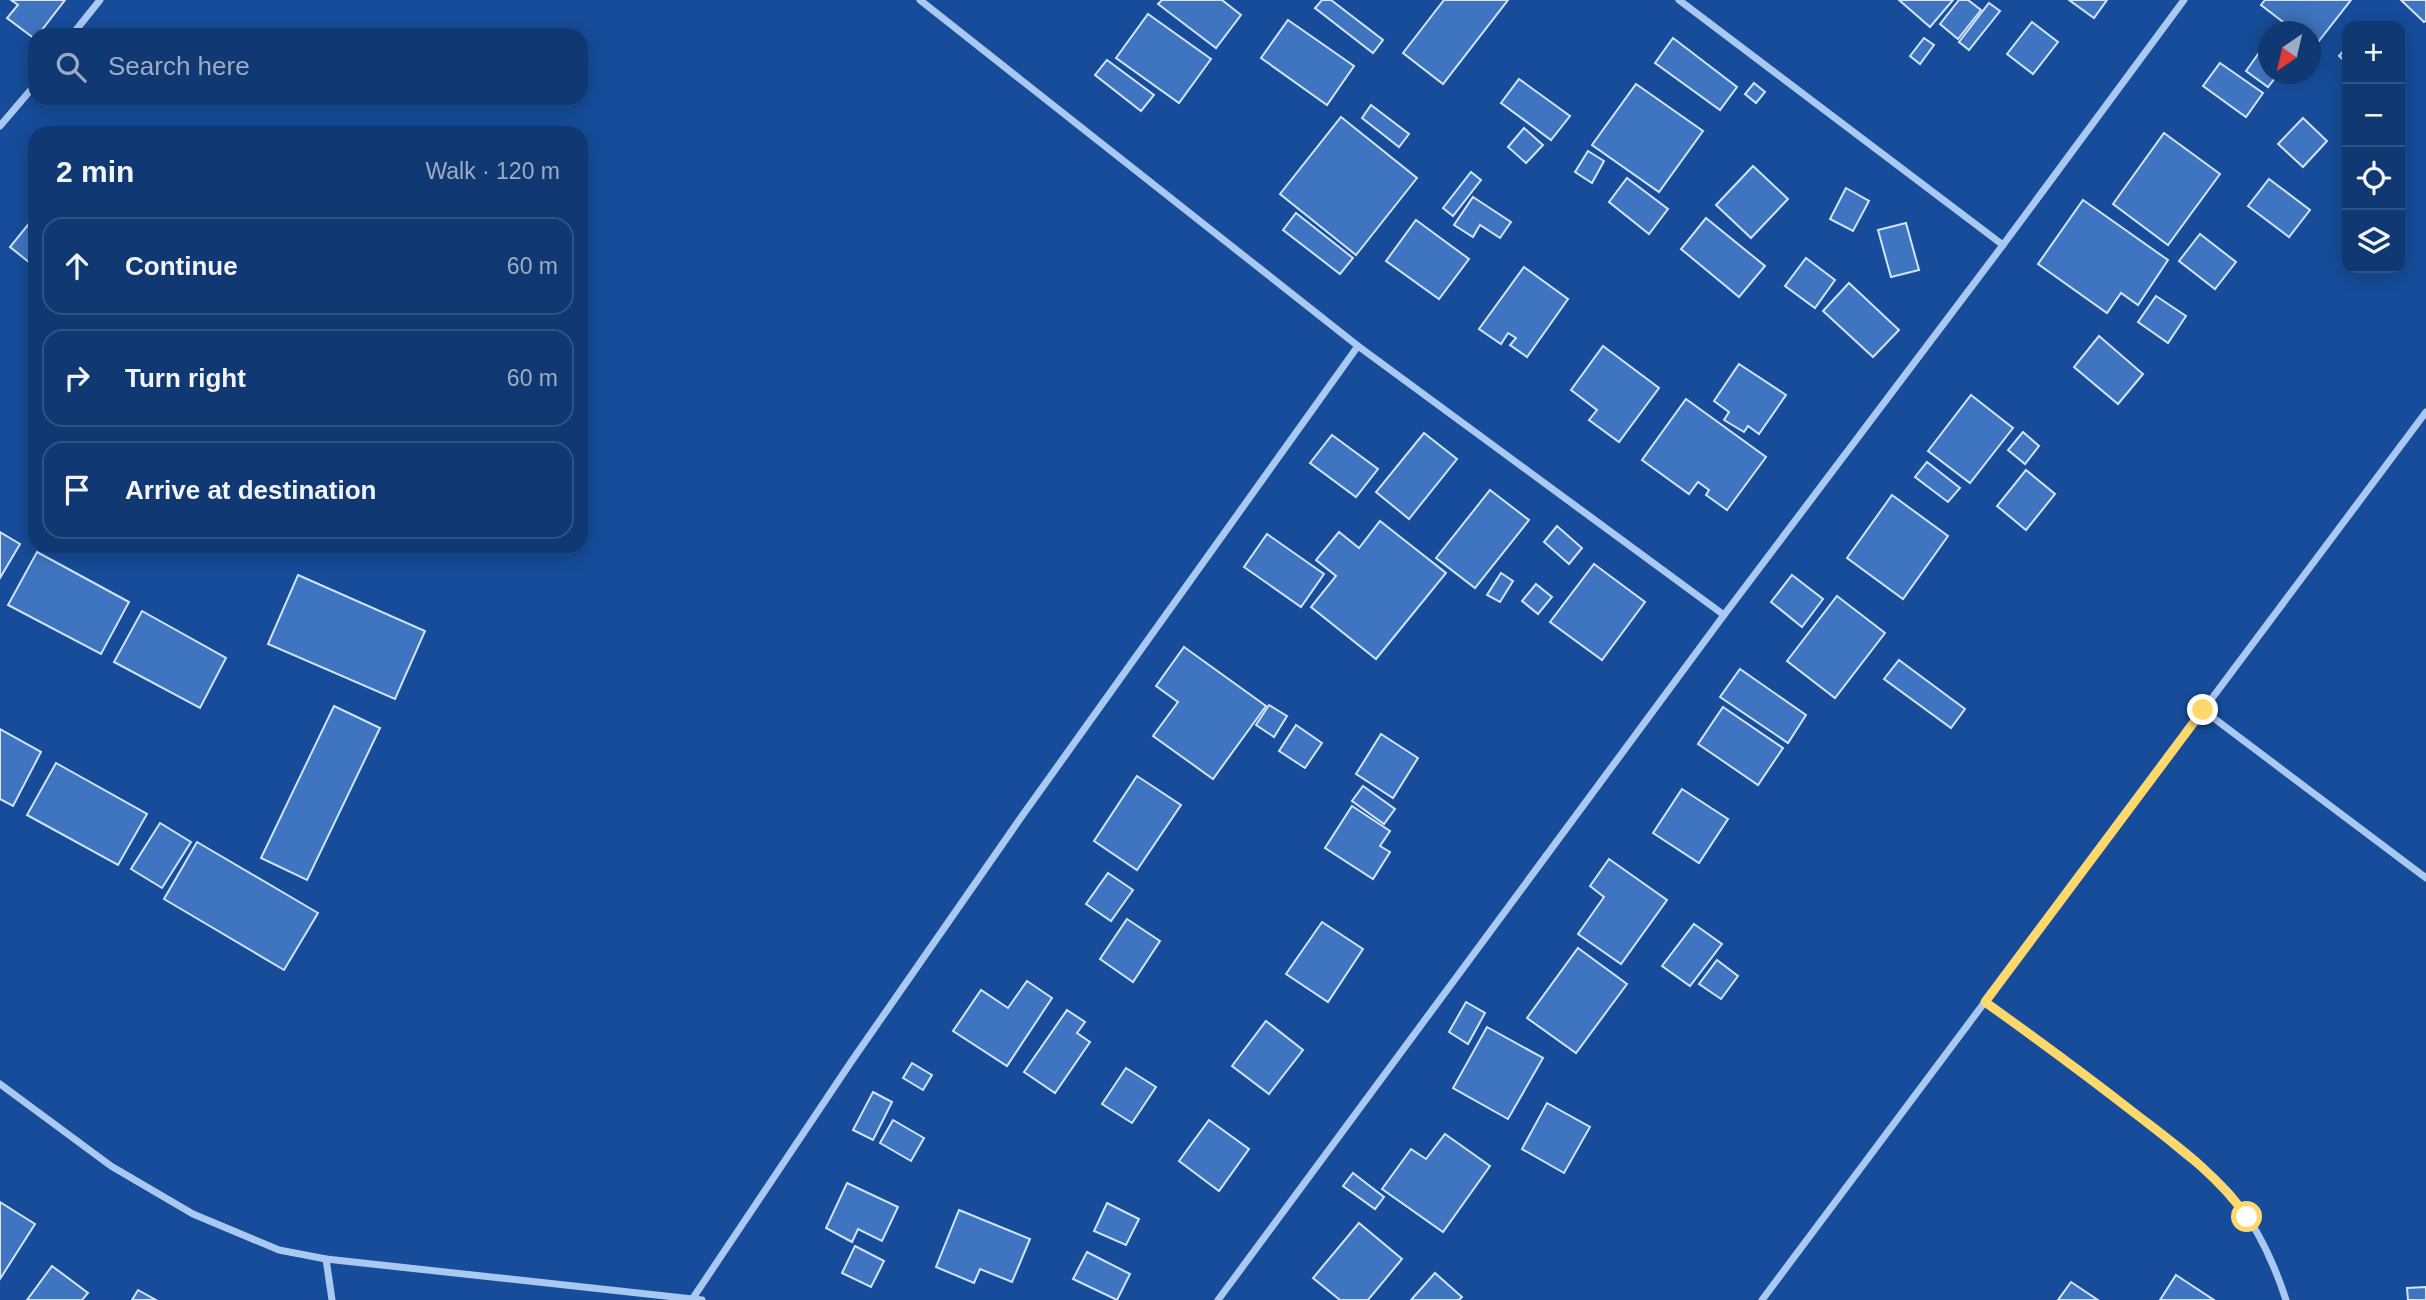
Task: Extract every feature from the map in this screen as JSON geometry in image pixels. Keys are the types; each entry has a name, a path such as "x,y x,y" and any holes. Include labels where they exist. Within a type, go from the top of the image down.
{"street":[{"path":"78,28 100,0"},
{"path":"920,0 1358,346 1724,615"},
{"path":"1679,0 2003,245"},
{"path":"1219,1300 1724,615 2184,0"},
{"path":"0,126 28,94"},
{"path":"693,1298 851,1062 1022,816 1358,346"},
{"path":"1762,1300 2426,412"},
{"path":"2203,710 2426,878"},
{"path":"1985,1002 2096,1083 2217,1181 2235,1199 2247,1217 2279,1278 2286,1300"},
{"path":"0,1084 111,1166 193,1214 279,1250 326,1259 702,1300"},
{"path":"326,1259 332,1300"}],"building":[{"path":"11,0 65,0 43,28 28,28 28,34 7,18 18,5"},
{"path":"1162,0 1222,0 1241,15 1216,48 1158,4"},
{"path":"1322,0 1331,0 1383,40 1373,53 1315,8"},
{"path":"1444,0 1508,0 1443,84 1403,53"},
{"path":"1899,0 1953,0 1930,27"},
{"path":"1959,0 1968,0 1981,10 1958,39 1940,24"},
{"path":"2069,0 2107,0 2094,18"},
{"path":"2265,0 2351,0 2321,38 2321,21 2282,21 2261,5"},
{"path":"2401,0 2426,0 2426,21 2424,22"},
{"path":"1989,3 2000,11 1969,50 1959,42"},
{"path":"1148,14 1211,59 1179,103 1116,58"},
{"path":"1288,20 1354,66 1327,105 1261,58"},
{"path":"2032,22 2058,42 2033,74 2007,54"},
{"path":"1673,38 1737,87 1720,110 1655,63"},
{"path":"1924,38 1934,45 1920,64 1910,56"},
{"path":"2258,54 2258,80 2246,71"},
{"path":"1107,60 1154,95 1141,111 1095,75"},
{"path":"2220,63 2263,93 2246,117 2203,86"},
{"path":"1519,79 1570,116 1551,140 1501,103"},
{"path":"1754,83 1765,92 1756,103 1745,94"},
{"path":"1636,84 1703,131 1659,192 1592,145"},
{"path":"1371,105 1409,134 1399,147 1362,118"},
{"path":"1341,117 1417,178 1356,255 1280,194"},
{"path":"2303,118 2327,141 2303,167 2278,144"},
{"path":"1524,128 1543,145 1526,163 1508,147"},
{"path":"2164,133 2220,174 2168,245 2113,204"},
{"path":"1588,151 1604,161 1592,183 1575,172"},
{"path":"1753,166 1788,199 1751,238 1716,205"},
{"path":"1471,172 1481,180 1453,216 1443,208"},
{"path":"1627,178 1668,209 1649,234 1609,202"},
{"path":"2269,179 2310,210 2289,237 2248,206"},
{"path":"1846,188 1869,201 1853,231 1830,219"},
{"path":"1473,197 1511,222 1500,238 1480,225 1473,237 1454,225"},
{"path":"2083,200 2168,260 2138,305 2121,293 2107,313 2038,264"},
{"path":"1296,213 1353,258 1340,274 1283,230"},
{"path":"1706,218 1765,266 1739,297 1681,249"},
{"path":"1416,220 1469,259 1439,299 1386,261"},
{"path":"1906,223 1919,270 1891,277 1878,230"},
{"path":"28,225 28,261 10,247"},
{"path":"2200,234 2236,262 2215,289 2179,261"},
{"path":"1806,258 1835,280 1815,308 1785,286"},
{"path":"1524,267 1568,299 1527,357 1510,345 1516,338 1508,333 1501,344 1479,329"},
{"path":"1849,283 1899,330 1873,357 1823,311"},
{"path":"2156,296 2186,316 2168,343 2138,322"},
{"path":"2099,336 2143,374 2118,404 2074,367"},
{"path":"1603,346 1659,388 1619,442 1589,420 1597,410 1571,390"},
{"path":"1739,364 1786,395 1759,434 1748,426 1744,432 1724,420 1729,412 1714,401"},
{"path":"1971,395 2013,428 1970,483 1928,451"},
{"path":"1686,399 1766,457 1727,510 1706,495 1709,490 1698,482 1689,494 1642,460"},
{"path":"2023,432 2039,446 2025,464 2008,450"},
{"path":"1424,433 1457,459 1409,519 1376,492"},
{"path":"1332,435 1378,469 1356,497 1310,463"},
{"path":"1927,462 1960,488 1948,502 1915,477"},
{"path":"2026,470 2055,494 2026,530 1997,506"},
{"path":"1490,490 1529,520 1475,588 1436,558"},
{"path":"1892,495 1948,536 1903,599 1847,558"},
{"path":"1380,521 1446,573 1376,659 1311,607 1336,576 1316,560 1339,532 1359,548"},
{"path":"1557,526 1582,548 1569,564 1544,542"},
{"path":"0,532 20,544 0,578"},
{"path":"1267,534 1324,574 1301,607 1244,567"},
{"path":"36,553 129,602 101,654 8,605"},
{"path":"1594,564 1645,602 1602,660 1550,622"},
{"path":"1501,573 1513,581 1500,602 1487,595"},
{"path":"298,575 425,631 395,699 268,644"},
{"path":"1792,575 1823,599 1802,627 1771,602"},
{"path":"1536,584 1552,597 1538,614 1522,601"},
{"path":"1837,596 1885,633 1835,698 1787,661"},
{"path":"142,611 226,658 200,708 114,662"},
{"path":"1184,647 1266,706 1213,779 1153,736 1178,702 1156,686"},
{"path":"1899,660 1965,709 1951,728 1884,679"},
{"path":"1740,669 1806,715 1788,743 1720,697"},
{"path":"1269,705 1287,716 1274,737 1256,725"},
{"path":"334,706 380,728 307,880 261,858"},
{"path":"1723,707 1783,748 1758,785 1698,744"},
{"path":"1296,725 1322,743 1305,768 1279,751"},
{"path":"0,729 41,752 13,806 0,799"},
{"path":"1381,734 1418,758 1393,798 1356,774"},
{"path":"56,763 147,814 118,865 27,815"},
{"path":"1137,776 1181,805 1137,870 1094,841"},
{"path":"1363,786 1395,809 1384,824 1352,801"},
{"path":"1682,789 1728,819 1699,863 1653,833"},
{"path":"1352,806 1390,831 1380,846 1390,852 1373,879 1325,848"},
{"path":"160,823 191,842 162,888 131,869"},
{"path":"197,842 318,913 284,970 164,899"},
{"path":"1609,859 1667,900 1621,964 1578,934 1604,897 1590,886"},
{"path":"1108,873 1133,890 1111,921 1086,904"},
{"path":"1127,919 1160,941 1133,982 1100,959"},
{"path":"1322,922 1363,949 1328,1002 1286,974"},
{"path":"1694,924 1722,944 1690,986 1662,966"},
{"path":"1578,948 1627,984 1576,1053 1527,1018"},
{"path":"1717,960 1738,976 1721,999 1699,984"},
{"path":"1027,981 1052,998 1007,1066 953,1031 981,990 1008,1008"},
{"path":"1466,1002 1485,1013 1468,1044 1449,1032"},
{"path":"1067,1010 1085,1022 1077,1033 1090,1042 1055,1093 1024,1072"},
{"path":"1266,1021 1303,1050 1269,1094 1232,1066"},
{"path":"1487,1027 1543,1058 1508,1119 1453,1088"},
{"path":"912,1063 932,1075 923,1090 903,1078"},
{"path":"1126,1068 1156,1087 1132,1123 1102,1104"},
{"path":"873,1092 892,1102 873,1140 853,1130"},
{"path":"1547,1103 1590,1127 1564,1173 1522,1149"},
{"path":"893,1120 924,1138 911,1161 880,1143"},
{"path":"1209,1120 1249,1149 1219,1191 1179,1161"},
{"path":"1445,1134 1490,1166 1443,1232 1382,1189 1411,1149 1426,1159"},
{"path":"1353,1173 1384,1197 1375,1209 1343,1186"},
{"path":"847,1183 898,1207 882,1241 858,1229 852,1242 826,1228"},
{"path":"0,1202 35,1224 0,1279"},
{"path":"1107,1203 1139,1219 1126,1245 1094,1231"},
{"path":"959,1210 1030,1239 1012,1282 980,1269 974,1283 936,1267"},
{"path":"1359,1223 1402,1259 1368,1300 1340,1300 1313,1278"},
{"path":"855,1246 884,1261 871,1287 842,1273"},
{"path":"1087,1252 1130,1274 1117,1300 1073,1279"},
{"path":"52,1266 88,1293 82,1300 27,1300"},
{"path":"1435,1273 1462,1297 1459,1300 1411,1300"},
{"path":"2176,1275 2214,1300 2160,1300"},
{"path":"2071,1282 2098,1300 2058,1300"},
{"path":"2426,1287 2426,1300 2408,1300 2407,1288"},
{"path":"138,1290 156,1300 132,1300"}],"route":[{"path":"2203,710 1985,1002 2160,1133 2217,1181 2235,1199 2247,1217"}]}
